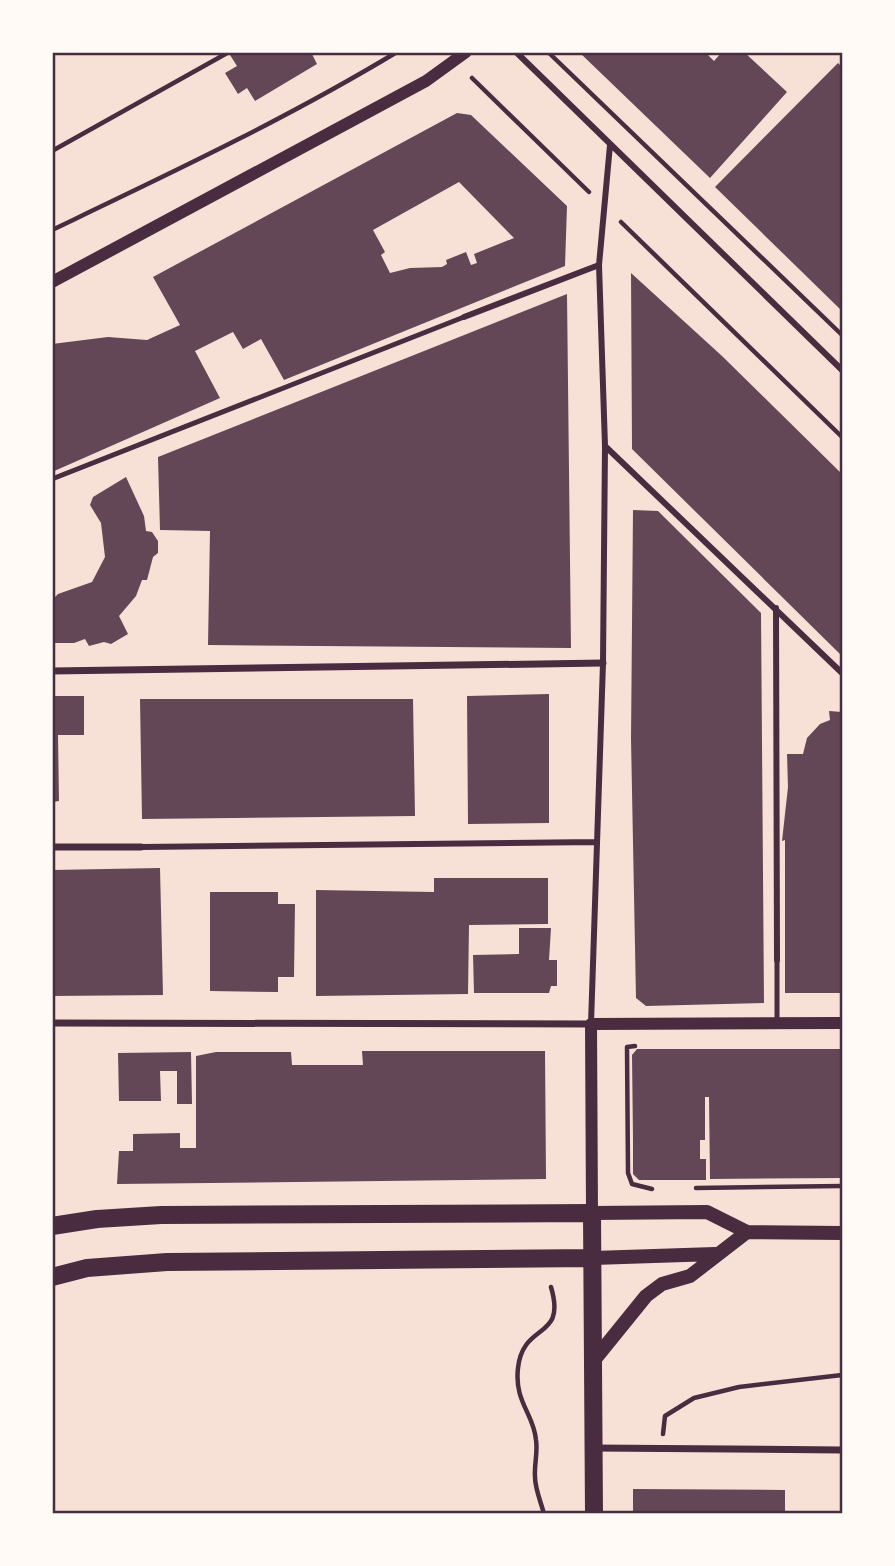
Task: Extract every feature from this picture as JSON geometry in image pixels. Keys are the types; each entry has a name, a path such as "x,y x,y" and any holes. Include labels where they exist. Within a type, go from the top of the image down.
{"main road":[{"path":"52,1226 97,1219 161,1215 706,1212 747,1233 842,1233"},
{"path":"592,1213 594,1514"},
{"path":"595,1359 646,1296 662,1284 690,1276 715,1254 747,1233"},
{"path":"52,1277 87,1268 167,1262 593,1258 715,1254"}],"street":[{"path":"52,282 442,71 466,52"},
{"path":"516,52 842,370"},
{"path":"592,1213 591,1024 603,663 605,446 599,265 610,145"},
{"path":"464,317 599,265"},
{"path":"605,446 842,674"},
{"path":"776,608 777,960"},
{"path":"52,671 603,663"},
{"path":"52,847 597,842"},
{"path":"52,1023 842,1023"},
{"path":"594,1448 842,1450"}],"lane":[{"path":"52,480 464,317"},
{"path":"777,960 777,1023"}],"path":[{"path":"52,151 229,52"},
{"path":"52,230 218,151 339,88 397,52"},
{"path":"548,52 842,335"},
{"path":"472,78 842,437"},
{"path":"640,1045 628,1047 628,1173 632,1184 649,1189 663,1189"},
{"path":"691,1188 842,1186"},
{"path":"544,1514 535,1481 536,1438 519,1393 518,1368 526,1343 553,1324 556,1313 551,1287"},
{"path":"662,1449 664,1416 694,1398 738,1387 842,1374"}],"building":[{"path":"233,52 311,52 317,64 255,101 247,88 238,94 225,73 237,66 230,55"},
{"path":"579,52 705,52 714,61 722,52 744,52 787,92 710,178"},
{"path":"838,63 842,67 842,311 715,187"},
{"path":"457,113 471,115 567,206 565,266 284,380 261,339 243,349 233,332 195,351 220,398 52,472 52,344 108,337 147,340 180,325 153,277","holes":["459,182 514,238 474,254 477,263 471,265 466,252 446,260 447,264 442,267 410,268 390,273 381,255 385,252 373,230"]},
{"path":"631,273 722,356 842,474 842,656 632,449"},
{"path":"567,294 571,648 208,645 210,531 160,530 158,457"},
{"path":"126,477 144,516 146,531 152,532 158,541 158,553 153,557 147,580 142,580 136,596 119,616 128,634 111,644 104,642 89,646 85,639 74,643 52,643 52,600 58,594 92,582 105,557 101,523 90,505 93,497"},
{"path":"633,510 658,511 761,613 764,1003 646,1006 636,998 631,739"},
{"path":"549,694 549,823 468,824 467,696"},
{"path":"52,696 84,696 84,735 58,735 59,801 52,802"},
{"path":"140,699 413,699 415,816 142,819"},
{"path":"829,711 842,712 842,993 785,993 785,840 782,841 788,787 787,754 803,754 807,738 820,724 830,720"},
{"path":"160,868 163,995 52,996 52,870"},
{"path":"434,878 548,878 548,924 469,925 468,994 316,996 316,890 434,892"},
{"path":"210,892 278,892 278,904 295,904 294,977 278,977 278,992 210,991"},
{"path":"519,928 551,928 549,960 557,960 557,986 551,986 549,993 474,993 473,955 519,954"},
{"path":"637,1049 842,1049 842,1178 710,1179 709,1097 705,1097 705,1140 700,1140 700,1159 706,1159 706,1180 639,1180 633,1174 632,1055"},
{"path":"362,1051 545,1051 546,1179 117,1184 119,1151 133,1151 133,1134 180,1133 180,1148 196,1148 196,1056 216,1052 291,1052 292,1065 363,1065"},
{"path":"191,1052 192,1104 177,1104 177,1071 160,1071 161,1101 119,1101 118,1053"},
{"path":"633,1489 785,1490 785,1513 633,1513"}]}
